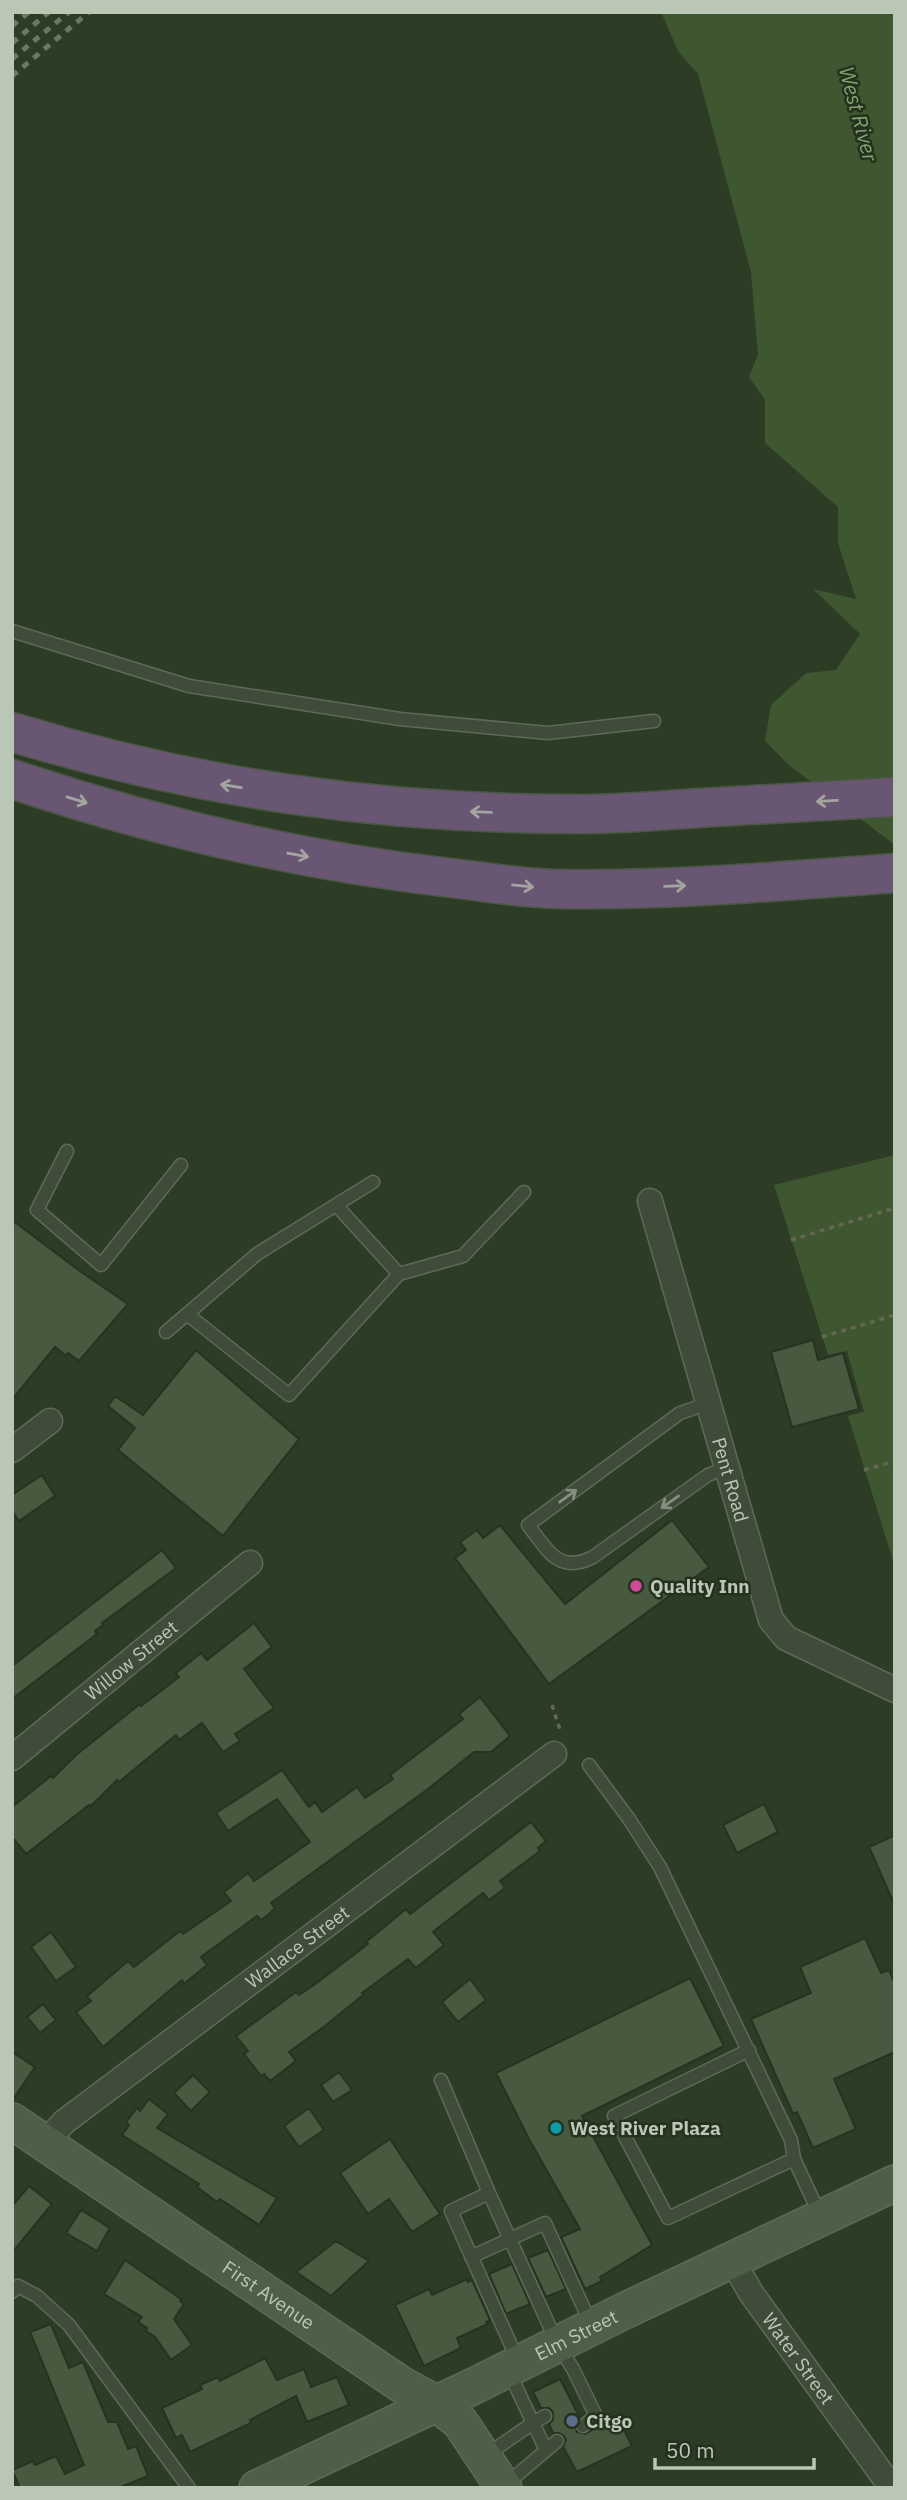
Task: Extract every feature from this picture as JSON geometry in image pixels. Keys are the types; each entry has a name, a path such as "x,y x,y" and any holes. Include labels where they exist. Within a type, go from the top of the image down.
{"highway":[{"path":"12,732 130,765 204,782 360,804 436,810 598,814 895,797"},
{"path":"12,779 116,812 191,832 316,859 554,889 743,884 895,873"}],"main road":[{"name":"First Avenue","path":"12,2121 402,2385 437,2403 460,2421 503,2487"},
{"name":"Elm Street","path":"257,2488 895,2183"}],"street":[{"name":"Pent Road","path":"650,1201 771,1620 786,1637 895,1690"},
{"path":"12,1450 50,1421"},
{"name":"Willow Street","path":"12,1758 250,1563"},
{"name":"Wallace Street","path":"45,2143 64,2122 554,1754"},
{"name":"Water Street","path":"732,2260 751,2293 892,2488"}],"lane":[{"path":"12,631 190,686 400,719 548,733 654,721"},
{"path":"67,1151 37,1210 101,1265 181,1165"},
{"path":"166,1332 257,1254 373,1182"},
{"path":"187,1314 289,1395 399,1275 463,1256 524,1192"},
{"path":"336,1205 399,1275"},
{"path":"709,1403 680,1413 528,1525 554,1557 569,1563 580,1562 593,1557 708,1475 728,1467"},
{"path":"589,1765 660,1867 791,2140 794,2159 821,2218"},
{"path":"749,2050 614,2116 668,2218 794,2159"},
{"path":"441,2080 510,2240 558,2344 595,2414 583,2426"},
{"path":"489,2193 451,2211 513,2366 539,2419 546,2451"},
{"path":"471,2257 545,2223 592,2328"},
{"path":"12,2292 18,2286 37,2296 69,2325 189,2488"},
{"path":"561,2381 575,2375"},
{"path":"571,2401 585,2394"},
{"path":"483,2457 539,2419"},
{"path":"503,2487 557,2441"}],"path":[{"path":"791,1240 895,1208"},
{"path":"822,1337 895,1315"},
{"path":"864,1470 895,1461"}],"water":[{"name":"West River","path":"661,12 895,12 895,845 790,766 765,741 771,705 806,673 836,670 860,634 813,589 856,599 838,543 838,507 765,443 765,400 749,377 758,354 751,272 698,74 678,51"},
{"path":"895,1155 895,1567 848,1416 864,1412 847,1351 828,1355 774,1185"}],"building":[{"path":"12,1220 128,1304 79,1361 68,1353 66,1356 55,1347 12,1400"},
{"path":"813,1340 818,1360 843,1353 859,1409 792,1427 771,1352"},
{"path":"196,1350 299,1439 223,1536 118,1450 135,1428 108,1406 115,1396 143,1415"},
{"path":"42,1475 55,1496 19,1521 12,1511 12,1495"},
{"name":"Quality Inn","path":"672,1520 709,1567 549,1684 455,1558 466,1550 460,1542 477,1530 483,1538 500,1525 565,1604"},
{"path":"162,1550 176,1568 102,1623 95,1631 97,1634 12,1699 12,1666"},
{"path":"254,1623 272,1647 244,1669 274,1708 235,1734 240,1741 223,1752 202,1723 179,1740 176,1735 119,1782 117,1780 91,1806 26,1854 12,1837 12,1807 51,1776 53,1778 76,1755 140,1704 141,1706 179,1677 176,1673 201,1653 207,1660"},
{"path":"480,1697 510,1736 491,1752 474,1752 428,1789 271,1903 275,1908 268,1915 261,1920 257,1916 201,1957 207,1965 184,1984 182,1980 103,2047 76,2012 91,2001 87,1996 128,1961 134,1967 180,1931 183,1934 231,1901 224,1892 248,1873 254,1881 310,1842 277,1799 228,1831 216,1813 282,1770 309,1807 315,1802 322,1812 357,1787 365,1798 393,1779 390,1775 463,1719 459,1714"},
{"path":"764,1804 778,1832 737,1853 723,1825"},
{"path":"531,1822 546,1841 538,1848 540,1851 500,1881 505,1888 489,1900 483,1893 433,1932 444,1945 416,1968 408,1959 362,1993 363,1995 325,2026 289,2052 296,2061 270,2081 264,2074 261,2076 244,2054 248,2051 236,2036 296,1992 299,1995 314,1985 368,1944 366,1942 406,1909 410,1914"},
{"path":"895,1835 895,1906 869,1847"},
{"path":"51,1932 76,1967 56,1981 31,1947"},
{"path":"865,1938 881,1973 889,1970 895,1984 895,2052 834,2079 856,2129 813,2148 797,2112 793,2114 751,2019 811,1993 800,1967"},
{"name":"West River Plaza","path":"690,1978 724,2046 582,2116 652,2245 600,2277 602,2281 585,2289 561,2237 580,2229 530,2141 496,2073"},
{"path":"470,1979 486,2000 458,2022 442,2002"},
{"path":"43,2004 56,2020 40,2033 27,2017"},
{"path":"12,2052 35,2067 12,2101"},
{"path":"339,2072 352,2090 333,2102 321,2085"},
{"path":"193,2075 210,2092 191,2111 174,2093"},
{"path":"149,2099 168,2114 157,2128 277,2198 259,2225 220,2199 217,2202 197,2187 199,2184 122,2135 129,2125 126,2122 137,2108 140,2111"},
{"path":"309,2108 324,2130 299,2147 284,2126"},
{"path":"390,2139 440,2214 412,2232 389,2199 368,2214 340,2173"},
{"path":"29,2186 52,2204 12,2253 12,2206"},
{"path":"81,2210 110,2228 97,2251 66,2233"},
{"path":"336,2241 369,2261 331,2296 296,2272"},
{"path":"548,2250 566,2289 546,2297 528,2258"},
{"path":"125,2260 181,2299 184,2304 174,2319 192,2345 171,2360 155,2337 138,2322 142,2317 104,2294"},
{"path":"512,2264 530,2304 506,2314 489,2274"},
{"path":"467,2279 468,2282 472,2280 490,2320 486,2322 488,2324 457,2338 461,2348 424,2366 395,2305 429,2289 432,2295"},
{"path":"51,2324 69,2368 83,2362 108,2422 117,2422 128,2449 136,2446 148,2476 118,2488 20,2488 12,2470 33,2461 35,2465 56,2456 65,2474 84,2465 30,2332"},
{"path":"265,2358 277,2380 304,2369 311,2387 337,2377 349,2405 307,2422 296,2396 250,2420 251,2423 190,2452 182,2435 176,2438 162,2408 202,2389 200,2385 218,2377 220,2381"},
{"path":"560,2379 580,2418 575,2423 577,2432 585,2434 617,2416 632,2446 577,2472 563,2447 566,2440 564,2436 553,2433 549,2424 553,2420 553,2412 549,2408 541,2408 533,2392"}],"railway":[{"path":"12,26 29,12"},
{"path":"12,43 49,12"},
{"path":"12,59 69,12"},
{"path":"12,76 89,12"}],"place":[{"name":"Quality Inn","path":"636,1586"},
{"name":"West River Plaza","path":"556,2128"},
{"name":"Citgo","path":"572,2421"}]}
